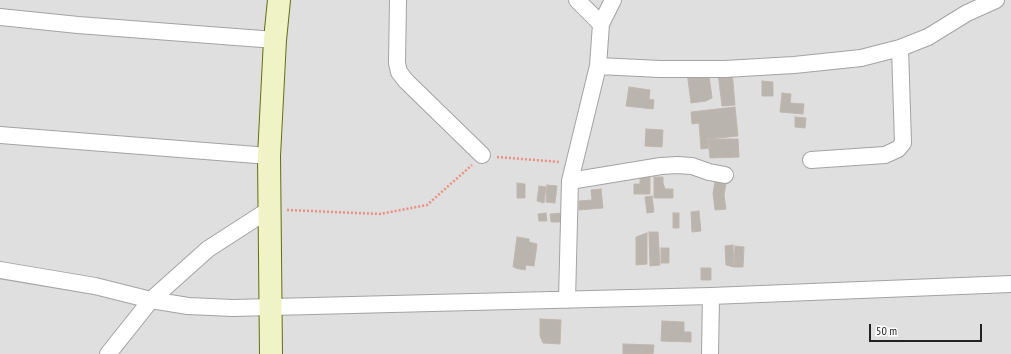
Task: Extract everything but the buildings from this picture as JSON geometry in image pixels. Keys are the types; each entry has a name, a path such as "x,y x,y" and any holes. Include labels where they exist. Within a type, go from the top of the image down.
{"street":[{"path":"271,354 269,156 275,40 279,0"},
{"path":"398,0 397,63 399,72 406,81 482,155"},
{"path":"578,0 601,24"},
{"path":"567,300 570,181 598,66 601,24 613,0"},
{"path":"598,66 660,69 725,69 794,65 861,58 900,48 928,37 967,13 996,0"},
{"path":"0,17 78,25 275,40"},
{"path":"811,160 885,155 898,149 903,143 900,48"},
{"path":"0,134 269,156"},
{"path":"570,181 661,166 678,165 692,166 709,172 725,174"},
{"path":"108,354 151,300 208,249 270,209"},
{"path":"0,270 95,286 151,300 188,306 233,308 711,296 1011,284"},
{"path":"710,354 711,296"}],"path":[{"path":"270,209 380,214 427,205 482,155 574,163"}],"shaded area":[{"path":"0,0 1011,0 1011,354 0,354"}]}
